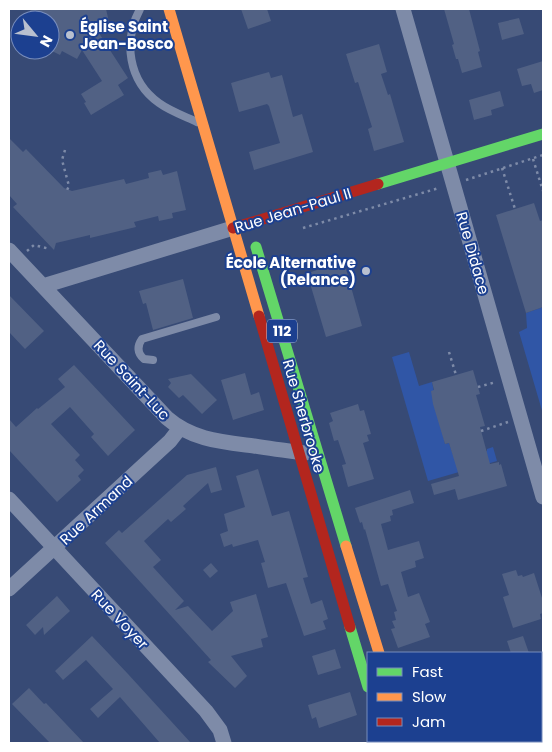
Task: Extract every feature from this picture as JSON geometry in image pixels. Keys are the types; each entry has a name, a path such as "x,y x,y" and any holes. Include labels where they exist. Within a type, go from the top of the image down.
{"main road":[{"name":"Rue Sherbrooke","path":"169,9 367,684"},
{"name":"Rue Jean-Paul II","path":"233,228 248,220 543,134"},
{"name":"Rue Sherbrooke","path":"248,220 379,652"}],"street":[{"name":"Rue Didace","path":"403,9 543,497"},
{"name":"Rue Jean-Paul II","path":"43,286 233,228"},
{"name":"Rue Saint-Luc","path":"13,254 167,418 180,428 197,436 215,441 318,454"},
{"name":"Rue Armand","path":"9,589 170,441 180,428"},
{"name":"Rue Voyer","path":"9,499 206,711 220,730 224,743"}],"lane":[{"path":"140,9 132,26 130,42 131,58 138,78 143,87 158,102 203,124"},
{"path":"153,360 144,358 139,352 138,346 142,339 216,317"}],"path":[{"path":"65,150 62,160 69,186 67,190"},
{"path":"533,159 543,191"},
{"path":"502,168 515,209"},
{"path":"13,254 34,244 50,249"},
{"path":"269,287 312,275"},
{"path":"449,352 456,375"},
{"path":"478,388 509,378"},
{"path":"481,431 520,419"}],"shaded area":[{"path":"543,307 543,414 519,332 527,328 526,313"},
{"path":"409,352 419,386 432,382 445,444 449,443 455,460 487,451 487,449 493,447 497,461 428,481 392,357"}],"building":[{"path":"106,9 109,22 106,27 97,30 128,78 118,85 124,95 91,115 81,94 102,81 82,50 77,59 62,51 60,55 60,10 30,10"},
{"path":"241,9 267,9 271,21 248,29"},
{"path":"444,9 469,9 480,51 478,52 482,67 462,73 452,45 454,44"},
{"path":"519,18 524,34 502,40 498,23"},
{"path":"379,44 387,72 381,74 388,95 390,94 404,142 374,151 368,129 372,127 358,82 355,83 346,54"},
{"path":"543,61 543,90 534,93 531,84 522,86 517,69"},
{"path":"269,72 271,78 282,75 293,117 302,114 313,152 254,170 249,152 280,143 269,106 267,104 239,112 231,83"},
{"path":"500,91 504,106 491,110 492,115 474,120 469,100"},
{"path":"9,138 23,152 26,149 64,188 72,191 124,179 126,184 149,178 148,173 161,170 163,175 177,171 186,210 172,213 173,218 159,221 158,216 134,222 136,227 90,238 90,235 56,243 54,250 13,207 17,204 9,195"},
{"path":"534,203 540,221 543,220 543,307 526,313 496,215"},
{"path":"341,262 344,270 346,269 362,326 326,337 309,280 312,279 311,272"},
{"path":"183,279 193,318 153,330 146,303 143,304 139,291"},
{"path":"9,295 44,331 25,349 9,332"},
{"path":"74,365 135,430 108,456 91,437 94,434 70,407 51,424 80,455 75,460 84,470 78,476 81,480 57,502 9,450 9,419 16,427 65,387 58,379"},
{"path":"473,370 480,394 476,395 485,426 480,427 490,464 499,462 499,465 501,464 507,486 458,500 455,489 434,495 431,484 459,476 449,443 445,444 433,404 431,391 434,390 432,382"},
{"path":"245,373 251,395 259,392 264,410 233,420 221,380"},
{"path":"191,374 217,400 202,414 183,395 179,398 168,387 171,383 168,379"},
{"path":"358,404 360,411 364,410 371,434 367,435 369,441 363,443 374,479 348,487 342,465 346,464 338,440 334,441 329,423 333,421 330,413"},
{"path":"216,467 222,490 211,493 208,483 183,506 186,509 171,522 168,519 144,541 161,560 153,567 184,601 175,610 188,606 212,631 233,611 230,602 256,594 268,637 261,639 263,647 231,656 247,676 235,688 208,662 211,660 105,543 119,530 122,533 187,475"},
{"path":"258,469 272,516 289,511 308,577 303,578 311,604 322,600 328,619 323,621 326,629 304,636 286,583 268,588 261,563 265,562 258,540 233,547 232,544 224,547 220,534 228,531 224,514 245,507 236,476"},
{"path":"410,490 414,503 392,510 391,521 381,524 388,550 419,541 424,558 415,561 416,567 401,572 408,597 419,593 430,622 425,624 430,637 398,648 391,629 395,628 392,621 396,620 394,612 397,611 388,584 381,586 365,529 362,522 360,523 355,508"},
{"path":"211,563 218,571 210,578 203,570"},
{"path":"516,570 518,576 522,575 523,577 534,573 543,601 543,613 540,614 541,619 513,628 503,597 509,595 502,574"},
{"path":"57,596 70,611 44,635 43,627 35,635 26,625"},
{"path":"92,636 191,743 160,743 120,697 98,718 90,709 113,689 86,660 63,680 55,671"},
{"path":"523,636 529,652 511,652 507,641"},
{"path":"335,649 341,668 318,675 312,656"},
{"path":"29,688 84,743 50,743 12,704"},
{"path":"350,692 357,715 319,728 316,717 312,719 308,705"}],"traffic: fast":[{"path":"378,184 543,134"},
{"path":"256,247 346,546"},
{"path":"350,627 367,684"}],"traffic: slow":[{"path":"169,9 259,316"},
{"path":"346,546 379,652"}],"traffic: jam":[{"path":"233,228 378,184"},
{"path":"259,316 350,627"}],"place":[{"name":"Église Saint Jean-Bosco","path":"70,35"},
{"name":"École Alternative (Relance)","path":"366,271"}]}
